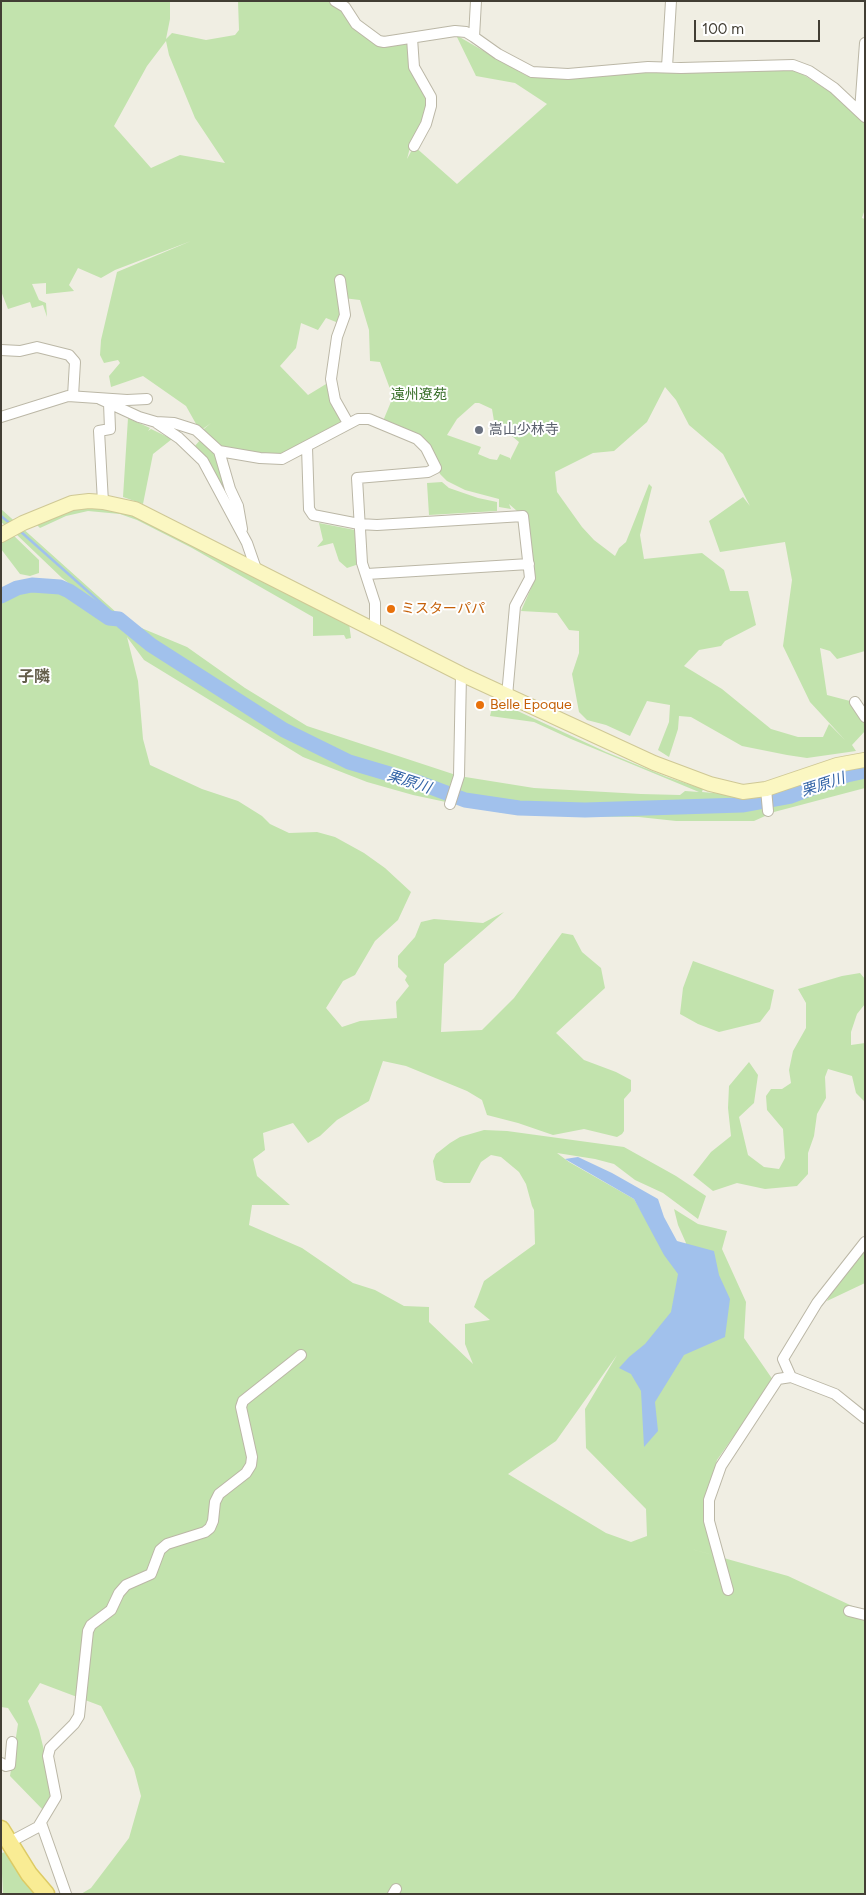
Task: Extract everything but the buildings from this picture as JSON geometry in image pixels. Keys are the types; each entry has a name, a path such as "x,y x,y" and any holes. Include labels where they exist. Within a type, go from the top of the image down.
{"main road":[{"path":"5,1836 29,1874 46,1894"}],"street":[{"path":"335,1 345,7 356,24 379,41 384,42 455,31 466,32 498,54 532,72 568,74 648,67 793,65 809,71 834,88 863,114"},
{"path":"474,37 476,1"},
{"path":"667,67 671,1"},
{"path":"412,38 414,67 430,97 431,106 426,124 414,146"},
{"path":"863,114 865,43"},
{"path":"340,280 345,315 336,337 331,379 335,400 348,423"},
{"path":"1,350 20,350 37,347 69,355 75,362 73,396"},
{"path":"1,417 63,397 73,396 104,401 147,399"},
{"path":"104,401 139,417 156,422 174,423 196,430 218,451 230,489 238,506 243,536"},
{"path":"103,502 99,431 110,429 104,401"},
{"path":"218,451 260,458 282,459 358,419 369,419 418,440 426,448 436,468 428,472 357,478 362,563 375,603 375,630"},
{"path":"156,422 179,438 203,461 243,536 256,570"},
{"path":"307,447 309,509 313,515 359,524 377,525 523,516 530,578 515,606 507,696"},
{"path":"4,533 56,508 72,503 103,502 136,509 461,674 654,763 710,784 743,792 766,792 837,765 864,760"},
{"path":"367,574 529,564"},
{"path":"450,804 459,776 461,674"},
{"path":"855,702 865,717"},
{"path":"766,792 768,811"},
{"path":"790,1377 783,1360 817,1303 865,1242"},
{"path":"5,1836 38,1827 56,1796 48,1756 50,1748 74,1724 79,1716 88,1631 99,1618 111,1610 119,1593 126,1585 151,1574 160,1550 167,1544 205,1532 210,1528 213,1521 215,1502 219,1494 246,1473 251,1466 252,1457 241,1407 243,1401 301,1355"},
{"path":"728,1590 710,1522 710,1500 721,1466 778,1379 790,1377 835,1394 865,1418"},
{"path":"849,1611 865,1615"},
{"path":"1,1763 6,1766 10,1764 12,1742"},
{"path":"41,1823 66,1894"}],"green space":[{"name":"遠州遼苑","path":"1,1 170,1 170,19 166,39 172,33 206,40 235,35 239,30 238,1 333,1 378,45 408,41 427,95 425,119 411,144 407,159 414,146 457,184 547,104 515,83 476,76 456,35 527,76 793,68 860,111 865,119 865,209 862,218 865,219 865,651 837,659 830,651 820,648 827,695 850,701 865,725 865,731 852,745 856,751 807,758 787,755 742,746 691,717 679,716 678,729 669,757 658,750 669,722 670,705 647,701 630,736 606,725 587,720 579,712 572,674 579,653 579,631 569,630 557,613 521,611 535,579 525,511 517,511 509,504 511,509 499,507 499,499 465,490 447,481 440,474 420,441 383,421 393,397 380,362 370,361 369,330 360,300 343,298 341,324 326,318 318,330 301,323 296,348 280,366 308,395 331,381 346,420 284,459 219,451 199,433 211,423 200,431 186,406 143,376 111,387 109,376 120,363 118,360 104,363 100,355 101,340 117,272 191,241 115,270 101,278 78,268 69,285 74,291 46,294 46,283 32,284 39,300 46,303 47,317 43,305 32,308 30,302 8,309 1,291","holes":["166,41 169,55 195,118 225,163 180,155 151,168 114,126 147,66","665,387 676,400 689,425 723,454 750,506 743,497 709,521 720,552 785,542 792,580 783,646 810,702 845,740 829,724 823,737 798,737 771,729 722,689 684,666 699,650 721,646 725,641 756,625 748,591 730,591 724,570 702,553 644,559 640,535 652,487 649,484 626,542 619,548 615,556 594,540 582,527 557,492 555,472 593,453 614,451 647,422","475,403 492,409 494,421 519,442 510,460 510,458 500,454 497,460 490,459 478,454 481,447 447,435 457,419"]},
{"path":"128,418 150,428 148,431 151,429 172,439 153,454 143,504 123,497"},
{"path":"201,439 216,451 229,494 224,498 194,447"},
{"path":"442,482 449,488 497,502 497,511 429,515 427,483"},
{"path":"92,507 140,517 349,623 351,638 346,639 344,635 313,636 313,617 192,548 137,520 120,514 88,511 66,516 40,528 35,523 77,508"},
{"path":"1,509 127,622 187,647 245,688 307,726 459,776 534,788 680,795 685,791 699,792 534,722 490,716 494,700 606,752 667,777 703,789 702,792 750,796 789,788 848,769 865,766 865,788 774,812 754,821 676,821 639,817 552,816 504,813 474,808 413,795 367,782 303,757 144,660 127,637 138,681 143,739 150,765 202,789 238,801 262,816 270,824 289,833 317,832 335,837 364,853 385,868 411,892 398,920 375,941 355,975 343,981 326,1008 342,1027 360,1021 397,1018 396,1002 409,986 405,980 407,976 398,967 398,956 415,937 421,922 434,919 483,923 504,912 444,964 441,1032 482,1030 514,998 562,933 573,935 582,952 601,968 605,988 556,1033 584,1060 631,1080 631,1091 624,1099 624,1131 622,1134 617,1137 584,1129 553,1135 487,1115 482,1100 467,1091 406,1066 383,1061 369,1101 337,1120 320,1136 308,1143 293,1123 263,1133 265,1150 253,1159 257,1176 290,1205 252,1205 249,1225 302,1248 353,1283 375,1290 404,1306 429,1307 429,1322 473,1364 465,1344 465,1324 490,1320 474,1307 484,1281 535,1244 534,1210 526,1184 519,1172 501,1157 491,1155 481,1162 470,1183 444,1183 436,1180 433,1161 436,1154 450,1143 460,1137 484,1130 507,1131 624,1147 676,1176 706,1196 698,1219 663,1193 635,1180 614,1164 557,1153 569,1162 634,1199 673,1265 686,1243 678,1225 674,1209 698,1224 727,1231 722,1249 746,1302 744,1338 773,1380 717,1460 705,1505 713,1555 652,1538 788,1576 865,1612 865,1894 81,1894 91,1888 129,1838 141,1796 134,1769 101,1706 40,1683 28,1701 39,1730 55,1795 45,1812 10,1776 18,1724 8,1708 1,1707 1,602 33,587 60,590 112,624 93,609 79,591 62,578 1,522","holes":["617,1355 585,1409 586,1448 646,1509 647,1536 631,1542 606,1533 508,1474 556,1441"]},
{"path":"319,523 355,530 359,564 347,568 339,561 333,543 317,547 323,540"},
{"path":"12,534 39,560 39,573 30,576 20,574 1,549 1,541"},
{"path":"693,961 774,990 770,1009 760,1022 719,1032 698,1024 680,1014 683,988"},
{"path":"860,973 865,979 865,1004 857,1014 851,1032 851,1045 865,1043 865,1102 856,1093 852,1076 828,1069 825,1077 826,1098 817,1114 814,1136 808,1153 808,1174 797,1186 765,1189 737,1183 713,1191 693,1175 711,1152 731,1136 728,1108 729,1086 749,1062 758,1075 754,1103 739,1117 748,1155 764,1167 779,1169 785,1158 783,1129 767,1110 766,1096 771,1089 782,1089 791,1083 789,1070 793,1051 806,1028 806,1003 798,989 842,976"},
{"path":"865,1247 865,1283 827,1301 837,1281"},
{"path":"6,1852 38,1894 3,1894 1,1853"}],"water":[{"path":"578,1157 612,1173 658,1199 664,1217 677,1241 714,1251 719,1275 730,1299 725,1337 684,1355 655,1402 658,1431 644,1447 641,1391 631,1374 619,1368 645,1344 671,1312 678,1274 664,1255 634,1199 565,1159"}],"waterway":[{"path":"1,516 12,525"},
{"path":"20,531 119,619"},
{"name":"栗原川","path":"1,596 17,588 32,585 60,587 109,618 119,619 151,645 284,730 349,762 420,783 465,800 519,808 585,810 742,805 791,796 847,775 865,771"}],"place":[{"name":"嵩山少林寺","path":"479,430"},
{"name":"ミスターパパ","path":"391,609"},
{"name":"Belle Epoque","path":"480,705"}],"district":[{"name":"子隣","path":"34,677"}]}
